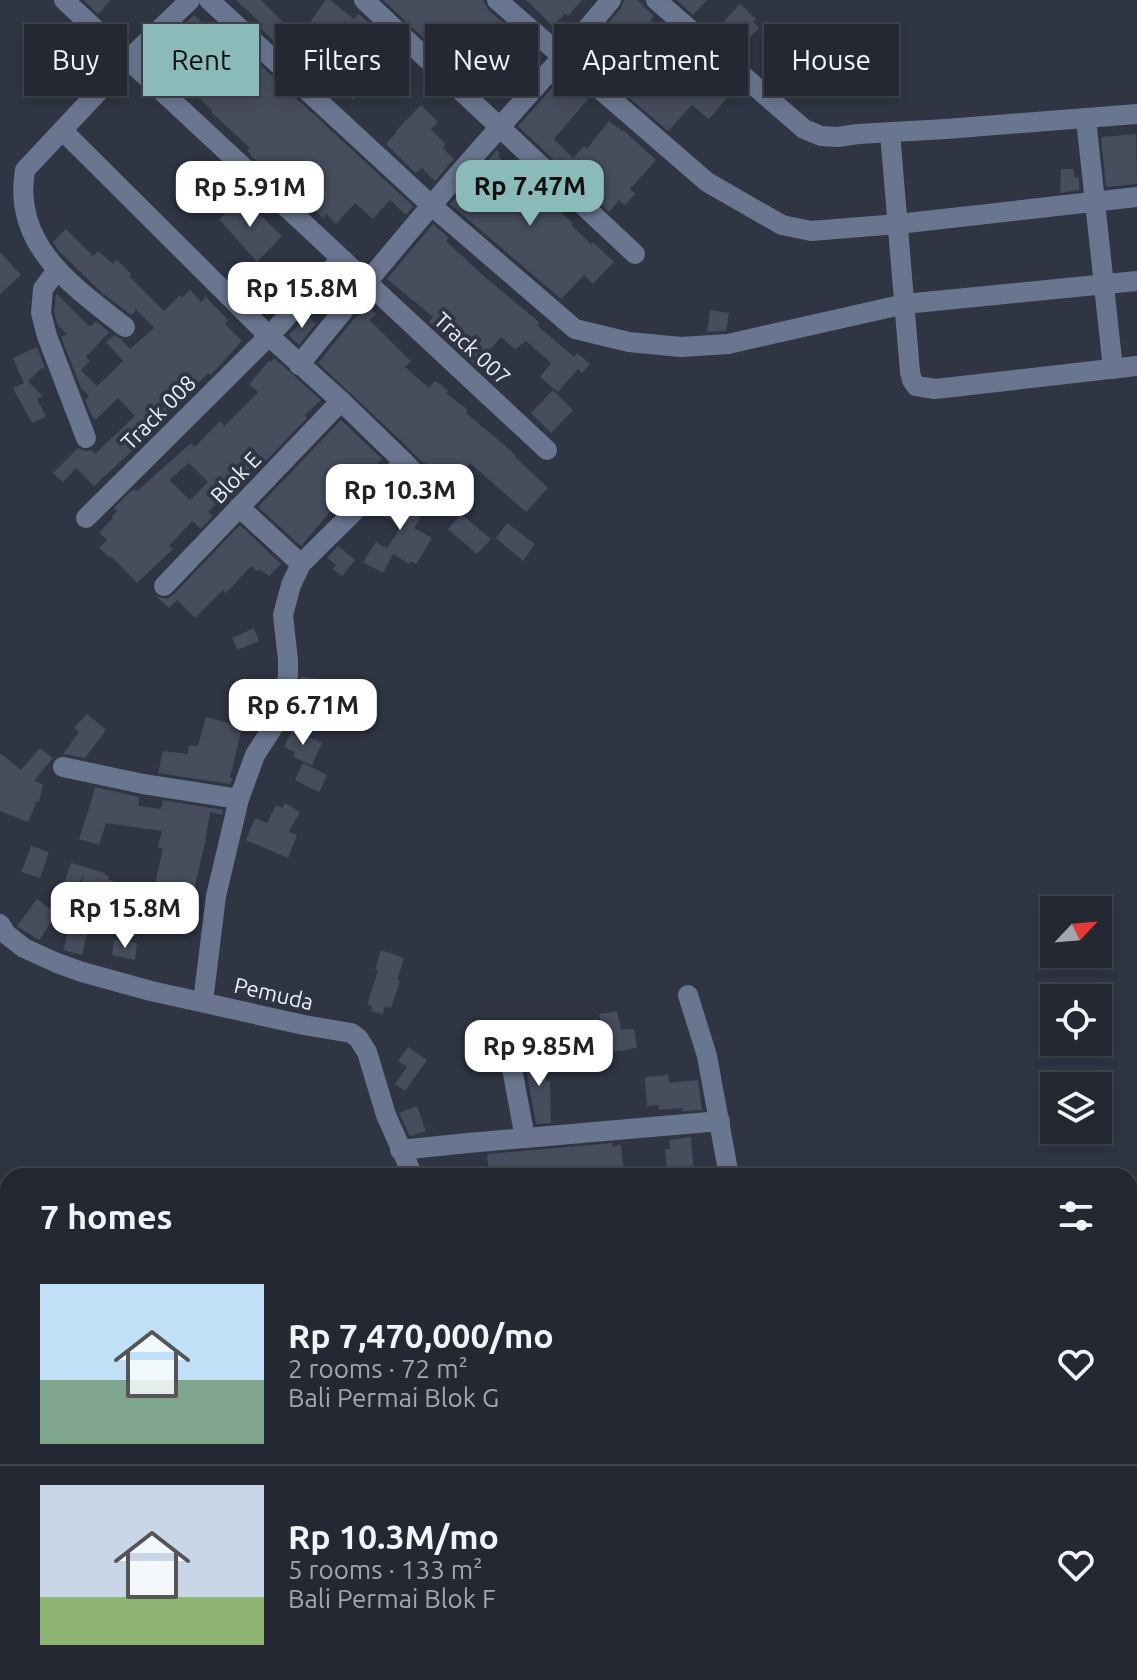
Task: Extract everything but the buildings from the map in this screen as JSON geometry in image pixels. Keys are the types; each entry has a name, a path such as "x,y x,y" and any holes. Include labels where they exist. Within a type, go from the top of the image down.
{"street":[{"name":"Track 007","path":"64,0 547,450"},
{"path":"125,327 69,283 44,256 26,214 22,185 25,170 128,60 190,0"},
{"path":"209,0 432,206 575,329 629,342 668,346 728,344 905,304 1137,281"},
{"path":"364,0 635,254"},
{"path":"497,0 554,50"},
{"path":"591,24 611,0"},
{"path":"656,0 804,129 821,136 1137,114"},
{"path":"299,365 432,206 554,68"},
{"path":"607,96 707,182 782,225 811,231 1137,197"},
{"path":"1086,119 1113,369"},
{"path":"63,131 443,503"},
{"path":"890,133 910,372 916,386 935,389 1137,366"},
{"name":"Track 008","path":"86,518 269,336 341,259"},
{"path":"57,270 43,289 41,313 86,438"},
{"name":"Blok E","path":"164,586 341,401"},
{"path":"203,1002 216,896 239,799 255,755 275,724 285,693 289,668 283,615 291,585 301,564 404,462"},
{"path":"239,507 301,564"},
{"path":"63,767 143,784 239,799"},
{"name":"Pemuda","path":"0,924 6,934 24,948 57,963 151,991 345,1032 358,1038 367,1052 386,1115 409,1168"},
{"path":"688,995 707,1056 728,1168"},
{"path":"508,1047 525,1138"},
{"path":"400,1150 720,1121"},
{"path":"422,1168 427,1154 441,1146"}]}
